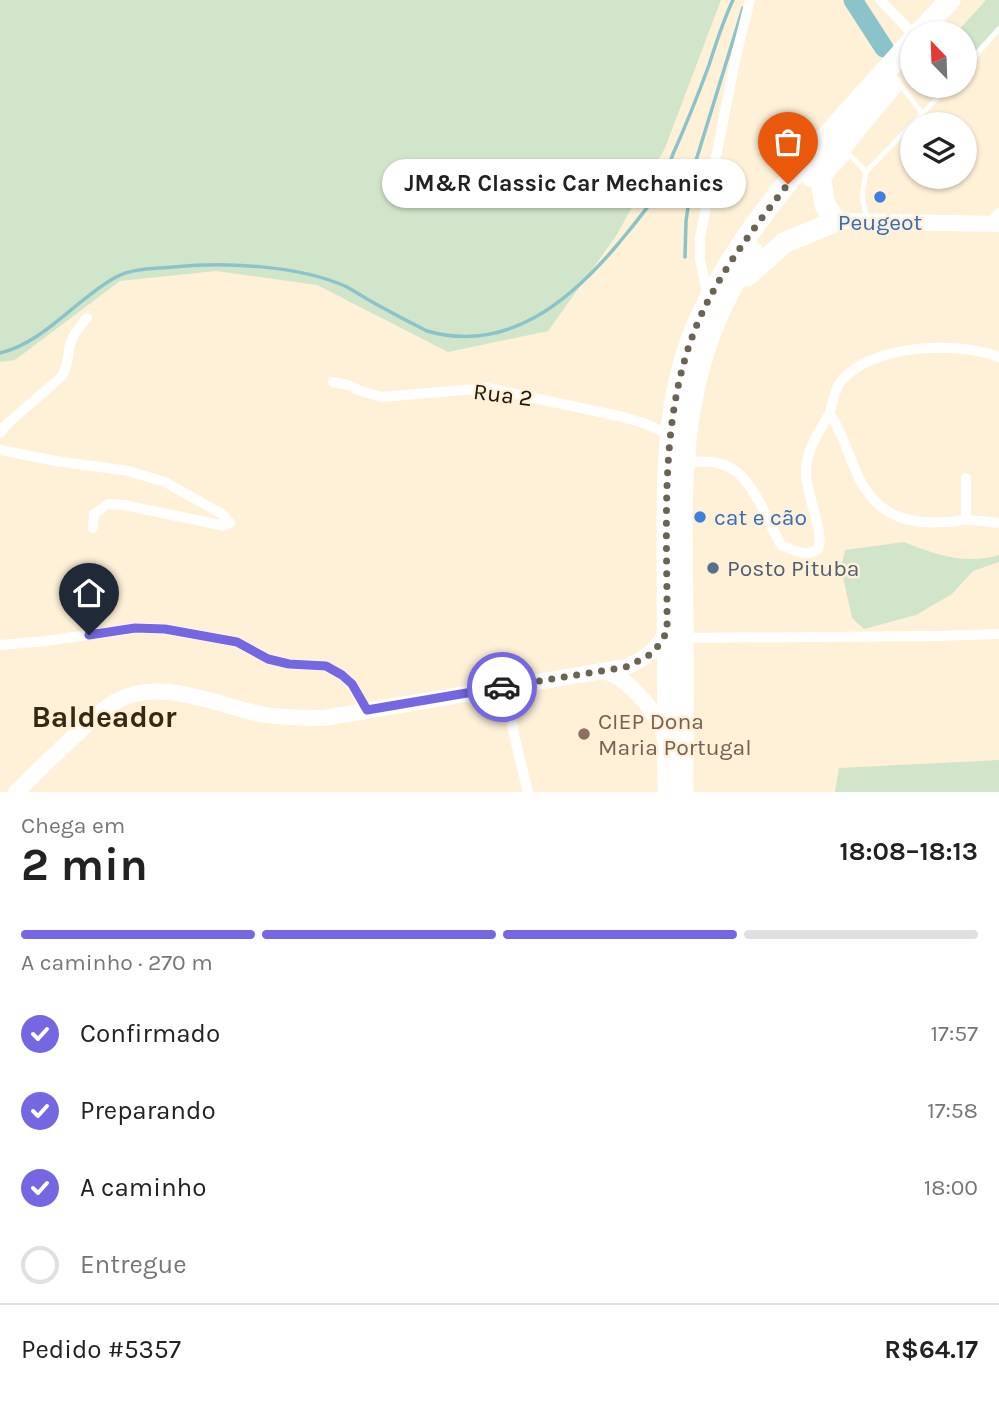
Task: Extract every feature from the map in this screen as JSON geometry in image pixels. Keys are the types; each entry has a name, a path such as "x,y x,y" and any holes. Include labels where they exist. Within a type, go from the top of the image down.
{"highway":[{"path":"930,21 950,0"},
{"path":"948,21 966,0"},
{"path":"668,792 684,462 691,397 718,299 741,244 788,184 900,55"},
{"path":"683,792 667,486 670,435 681,371 698,321 718,299 765,235 846,150 900,76"},
{"path":"718,299 784,243 836,221 825,205 820,178"}],"main road":[{"path":"836,221 996,220"},
{"path":"16,792 97,716 115,702 130,695 153,691 263,715 324,718 606,671 638,662 675,635"},
{"path":"606,671 627,683 648,707 664,734 668,751"}],"street":[{"path":"718,299 700,259 700,238 736,57 751,0"},
{"path":"880,0 900,21"},
{"path":"0,433 62,376 67,369 70,344 87,318"},
{"path":"684,462 718,463 733,468 748,484 781,545 807,554 813,553 821,542 808,493 807,455 830,414 840,382 858,366 883,355 961,348 999,357"},
{"name":"Rua 2","path":"333,382 382,397 487,388 623,416 670,435"},
{"path":"830,414 845,441 859,478 876,505 894,515 918,522 966,520 999,523"},
{"path":"0,450 128,471 165,482 222,514 230,523 225,526 108,504 94,514 93,528"},
{"path":"966,478 966,520"},
{"path":"0,645 135,628 165,629 237,642 268,659 289,664 326,666 352,684 367,710"},
{"path":"675,635 999,634"},
{"path":"506,686 513,735 528,792"}],"lane":[{"path":"977,54 999,29"},
{"path":"896,80 921,112"},
{"path":"923,112 937,98"},
{"path":"867,222 862,196 866,172 900,136"},
{"path":"846,150 866,172"}],"green space":[{"path":"0,0 721,0 665,148 616,236 548,331 448,352 317,285 216,271 120,281 15,360 0,362"},
{"path":"986,0 999,0 999,25 977,49 977,21 967,21"},
{"path":"904,542 963,559 999,555 999,562 973,571 952,594 916,615 864,629 852,618 841,568 845,550"},
{"path":"999,760 999,792 835,792 839,768"}],"waterway":[{"path":"0,353 31,340 116,277 144,269 238,265 307,274 347,287 427,331 456,336 484,335 510,329 534,318 558,303 599,265 657,193 733,0"},
{"path":"853,0 884,48"},
{"path":"685,257 686,221 694,167 743,8"}],"way so far":[{"path":"502,687 626,667 648,656 667,632 667,486 670,435 681,371 698,321 720,278 741,244 788,184"}],"place":[{"name":"JM&R Classic Car Mechanics","path":"788,184"},
{"name":"Peugeot","path":"880,197"},
{"name":"cat e cão","path":"700,517"},
{"name":"Posto Pituba","path":"713,568"},
{"name":"CIEP Dona Maria Portugal","path":"584,734"}],"district":[{"name":"Baldeador","path":"104,717"}],"route":[{"path":"89,635 135,628 165,629 237,642 268,659 289,664 326,666 352,684 367,710 502,687"}]}
